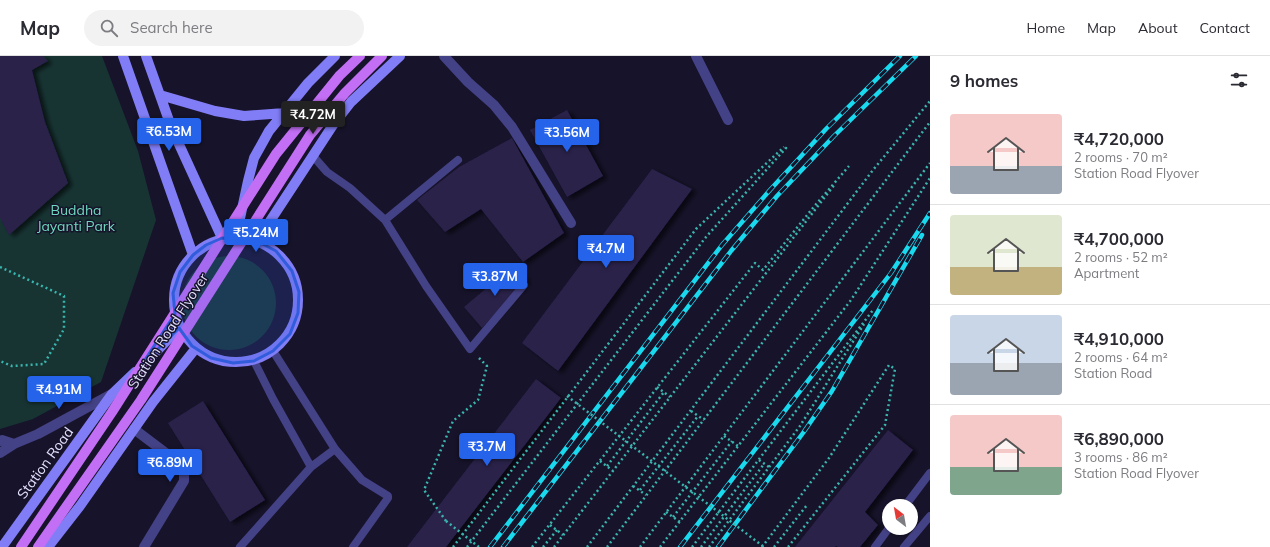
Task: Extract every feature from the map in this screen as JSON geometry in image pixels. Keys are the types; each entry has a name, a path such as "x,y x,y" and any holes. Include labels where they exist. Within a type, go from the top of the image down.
{"main road":[{"path":"123,56 193,255"},
{"path":"146,56 172,129 222,238"},
{"path":"236,237 254,158 270,131 284,112 308,82 335,56"},
{"name":"Station Road Flyover","path":"21,547 112,412 276,154 340,75 360,56"},
{"name":"Station Road Flyover","path":"38,547 141,400 310,135 345,93 382,56"},
{"path":"257,241 333,125 351,102 400,56"},
{"path":"160,95 215,111 244,116 284,112"},
{"path":"236,237 257,241 276,251 292,271 299,292 298,313 290,334 273,351 254,360 233,363 211,358 192,346 180,328 175,315 174,293 180,272 193,255 206,245 222,238 236,237"},
{"name":"Station Road","path":"2,547 112,394 180,328"},
{"path":"48,547 80,506 153,402 196,348"}],"street":[{"path":"444,56 468,82 494,105 512,127 571,223"},
{"path":"696,56 728,120"},
{"path":"0,453 14,444 38,434 112,394"},
{"path":"134,428 179,463 184,471 184,481 144,547"},
{"path":"0,441 2,440 14,444"}],"lane":[{"path":"313,156 327,172 350,188 384,220 426,286 470,348 524,286"},
{"path":"384,220 458,160"},
{"path":"273,351 335,449 362,480 388,496 353,547"},
{"path":"254,360 273,399 311,467"},
{"path":"240,547 311,467 335,449"},
{"path":"910,499 930,473"},
{"path":"904,547 930,516"},
{"path":"875,547 884,535"}],"path":[{"path":"587,547 873,170 930,101"},
{"path":"607,547 930,122"},
{"path":"453,547 696,229 784,147 786,148 706,237 467,547"},
{"path":"640,547 930,163"},
{"path":"532,547 755,263 763,270 849,166 554,547"},
{"path":"660,547 851,300 930,178"},
{"path":"0,267 64,296 64,329 44,364 12,366 0,361"},
{"path":"692,547 873,310 800,426 709,547"},
{"path":"470,348 487,366 478,400 453,420 424,490 446,521 479,547"},
{"path":"567,396 763,547 829,458 889,365 895,369 885,425 788,547"},
{"path":"657,387 670,397"},
{"path":"607,466 664,392"},
{"path":"691,411 704,420"},
{"path":"640,490 698,416"},
{"path":"724,436 738,446"},
{"path":"673,516 732,442"},
{"path":"758,460 769,467"},
{"path":"600,461 613,471"},
{"path":"701,547 764,464"},
{"path":"633,486 646,495"},
{"path":"774,547 807,504"},
{"path":"666,512 680,522"},
{"path":"550,525 564,535"},
{"path":"543,547 556,530"}],"highlighted area":[{"path":"222,238 257,241 276,251 292,271 299,292 298,313 290,334 273,351 254,361 233,363 211,358 192,346 179,328 141,366 175,314 173,293 180,272 193,255 206,245"}],"green space":[{"name":"Buddha Jayanti Park","path":"0,56 102,56 138,151 156,220 101,382 33,419 0,429"},
{"path":"229,256 247,260 262,270 272,285 276,303 272,321 262,336 247,346 229,350 211,346 196,336 186,321 182,303 186,285 196,270 211,260"}],"building":[{"path":"0,56 43,56 48,61 32,70 45,122 68,183 9,235 0,218"},
{"path":"567,110 603,176 567,197 530,130"},
{"path":"512,138 564,233 523,262 481,209 445,232 417,200 459,167"},
{"path":"652,169 692,189 558,371 522,343"},
{"path":"513,266 526,280 482,328 464,307"},
{"path":"536,379 561,398 446,547 407,547"},
{"path":"203,401 265,500 230,522 168,423"},
{"path":"888,430 913,450 865,512 878,525 860,547 795,547"}],"railway":[{"path":"490,547 722,245 826,129 900,56"},
{"path":"503,547 731,251 777,196 834,136 916,56"},
{"path":"680,547 891,273 930,213"},
{"path":"718,547 803,433 832,391 922,235"}]}
